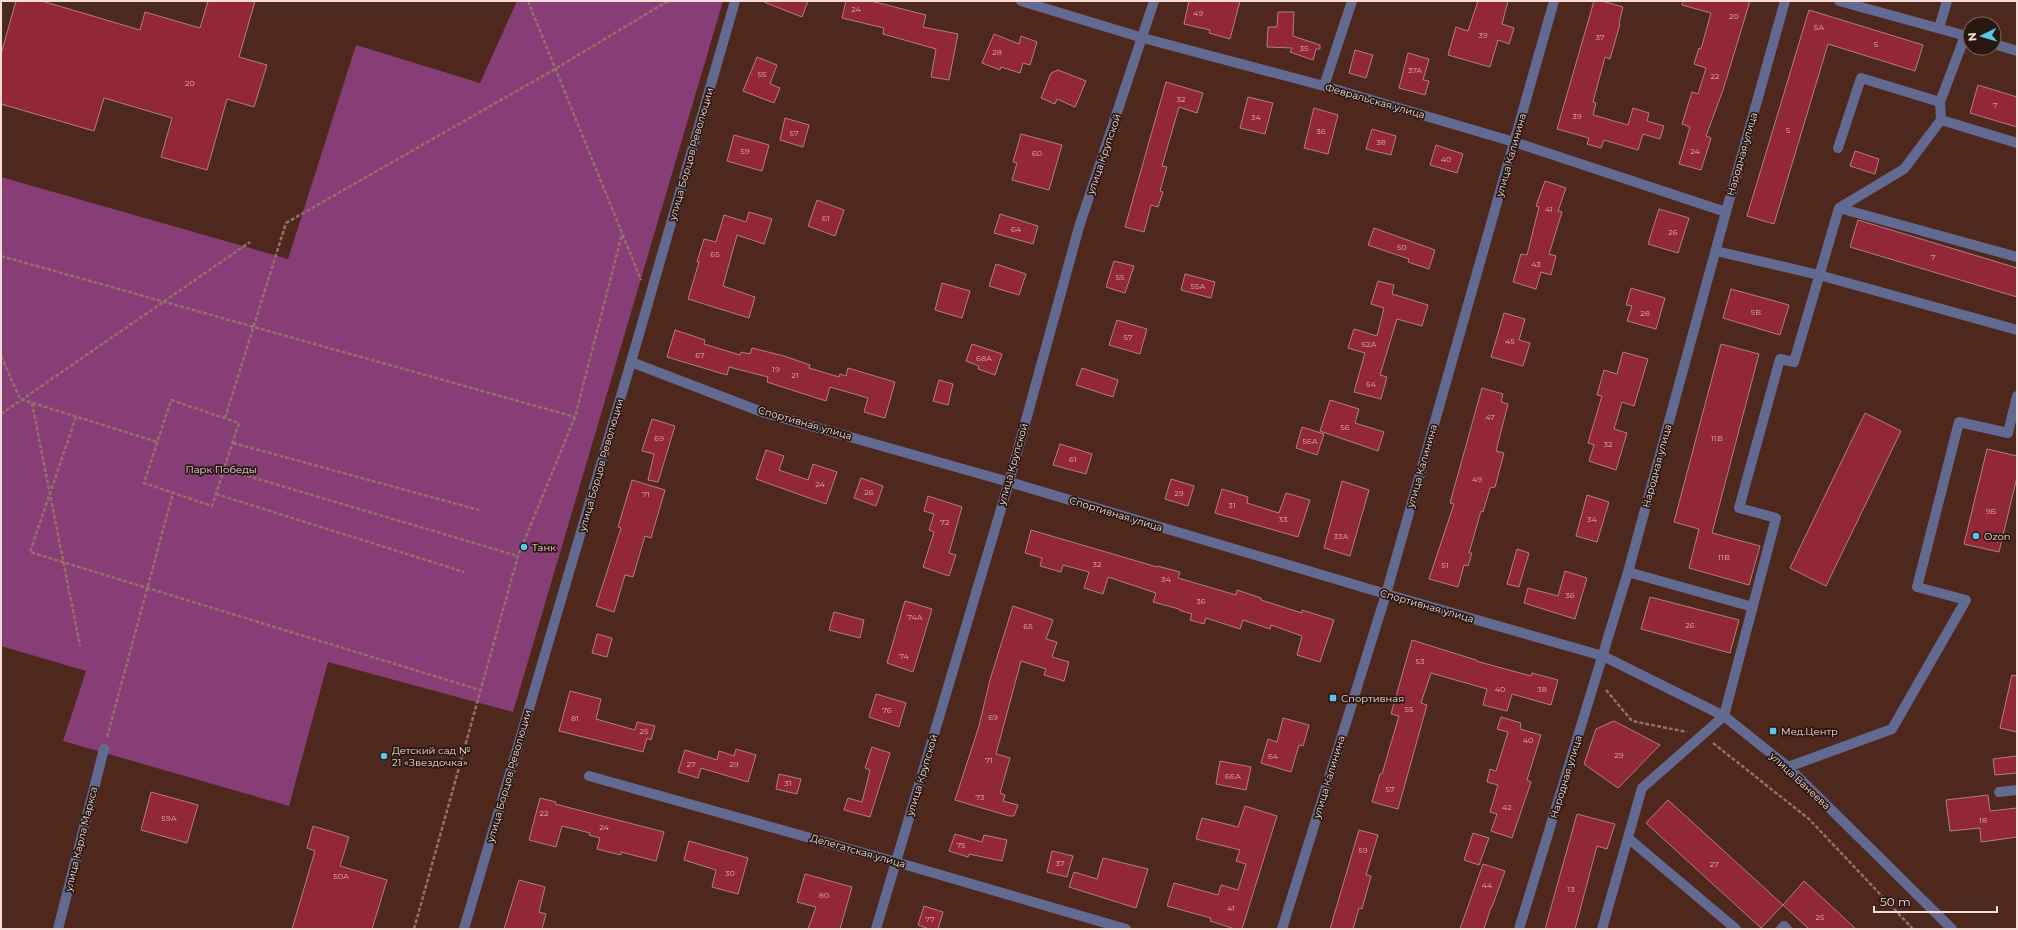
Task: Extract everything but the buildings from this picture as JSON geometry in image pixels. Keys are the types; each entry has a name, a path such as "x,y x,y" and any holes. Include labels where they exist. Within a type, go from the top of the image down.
{"street":[{"name":"улица Борцов Революции","path":"464,929 631,362 735,1"},
{"name":"Февральская улица","path":"1021,1 1143,38 1324,86 1514,142 1726,212"},
{"name":"улица Крупской","path":"876,929 1009,482 1080,227 1154,1"},
{"path":"1324,86 1352,1"},
{"name":"улица Калинина","path":"1282,929 1386,594 1554,1"},
{"name":"Народная улица","path":"1519,929 1628,572 1785,1"},
{"path":"1839,1 1962,35"},
{"path":"1939,28 1947,1"},
{"path":"2002,46 2017,51"},
{"path":"1602,929 1642,788 1724,716 1776,518 1739,508 1780,359 1794,362 1839,208 1904,169 1941,120 1940,102 1962,49"},
{"path":"1838,148 1861,78 1940,102"},
{"path":"1941,120 2017,143"},
{"path":"1839,208 2017,257"},
{"path":"1716,251 1819,275 2017,330"},
{"name":"Спортивная улица","path":"631,362 762,412 1009,482 1386,594 1603,656"},
{"path":"1788,767 1892,729 1966,600 1917,587 1959,422 2008,433 2017,396"},
{"path":"1628,572 1753,607"},
{"name":"улица Ванеева","path":"1603,656 1724,716 1788,767 1952,929"},
{"name":"улица Карла Маркса","path":"58,929 104,749"},
{"name":"Делегатская улица","path":"589,776 896,862 1126,929"},
{"path":"1999,792 2017,790"},
{"path":"1628,838 1736,929"},
{"path":"1781,929 1784,926 1787,929"}],"path":[{"path":"528,1 642,281"},
{"path":"226,418 286,223 555,69 668,1"},
{"path":"414,929 518,556 575,417 622,234"},
{"path":"1,414 20,399 250,242"},
{"path":"1,256 575,417"},
{"path":"1,356 20,399 157,442"},
{"path":"171,400 226,418 239,423 212,506 144,483 171,400"},
{"path":"32,403 80,646"},
{"path":"76,417 30,552 480,690"},
{"path":"233,443 479,510"},
{"path":"224,469 518,556"},
{"path":"104,749 173,493"},
{"path":"216,494 464,572"},
{"path":"1605,690 1632,721 1703,734 1808,819 1913,929"}],"green space":[{"name":"Парк Победы","path":"517,1 723,1 513,712 328,662 289,806 63,741 86,671 1,646 1,177 288,259 356,45 480,83"}],"place":[{"name":"Ozon","path":"1976,536"},
{"name":"Танк","path":"524,547"},
{"name":"Спортивная","path":"1333,698"},
{"name":"Мед.Центр","path":"1773,731"},
{"name":"Детский сад № 21 «Звездочка»","path":"384,756"}]}
